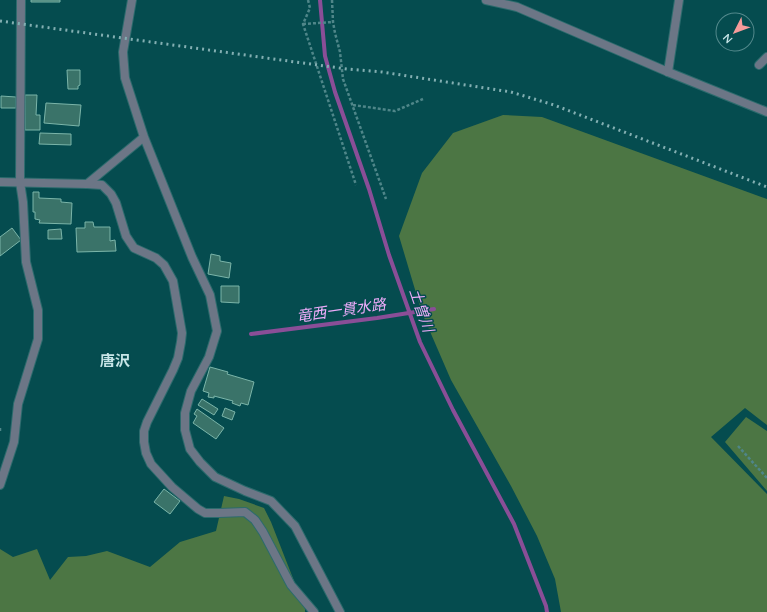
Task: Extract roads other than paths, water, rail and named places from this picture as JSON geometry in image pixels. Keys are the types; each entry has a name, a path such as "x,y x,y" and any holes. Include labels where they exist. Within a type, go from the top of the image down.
{"street":[{"path":"0,485 14,442 18,404 38,339 38,310 26,262 23,202 20,182 21,0"},
{"path":"132,0 124,52 125,78 144,137 192,257 210,295 217,331 209,357 192,391 185,413 185,430 190,448 200,462 215,477 271,501 295,526 340,612"},
{"path":"486,0 517,6 668,72 767,112"},
{"path":"668,72 679,0"},
{"path":"759,65 767,57"},
{"path":"87,184 144,137"},
{"path":"0,182 102,185 111,194 116,203 126,236 134,248 156,258 164,265 173,281 182,333 178,358 144,431 146,453 151,464 172,487 198,509 205,512 219,513 245,512 255,520 263,532 291,586 314,612"}],"waterway":[{"name":"土曽川","path":"320,0 325,56 335,92 369,189 389,255 420,342 453,410 514,524 547,612"},
{"name":"竜西一貫水路","path":"251,334 377,318 434,309"}],"railway":[{"path":"0,21 347,69 382,72 511,92 554,105 767,187"}],"district":[{"name":"唐沢","path":"115,360"}]}
